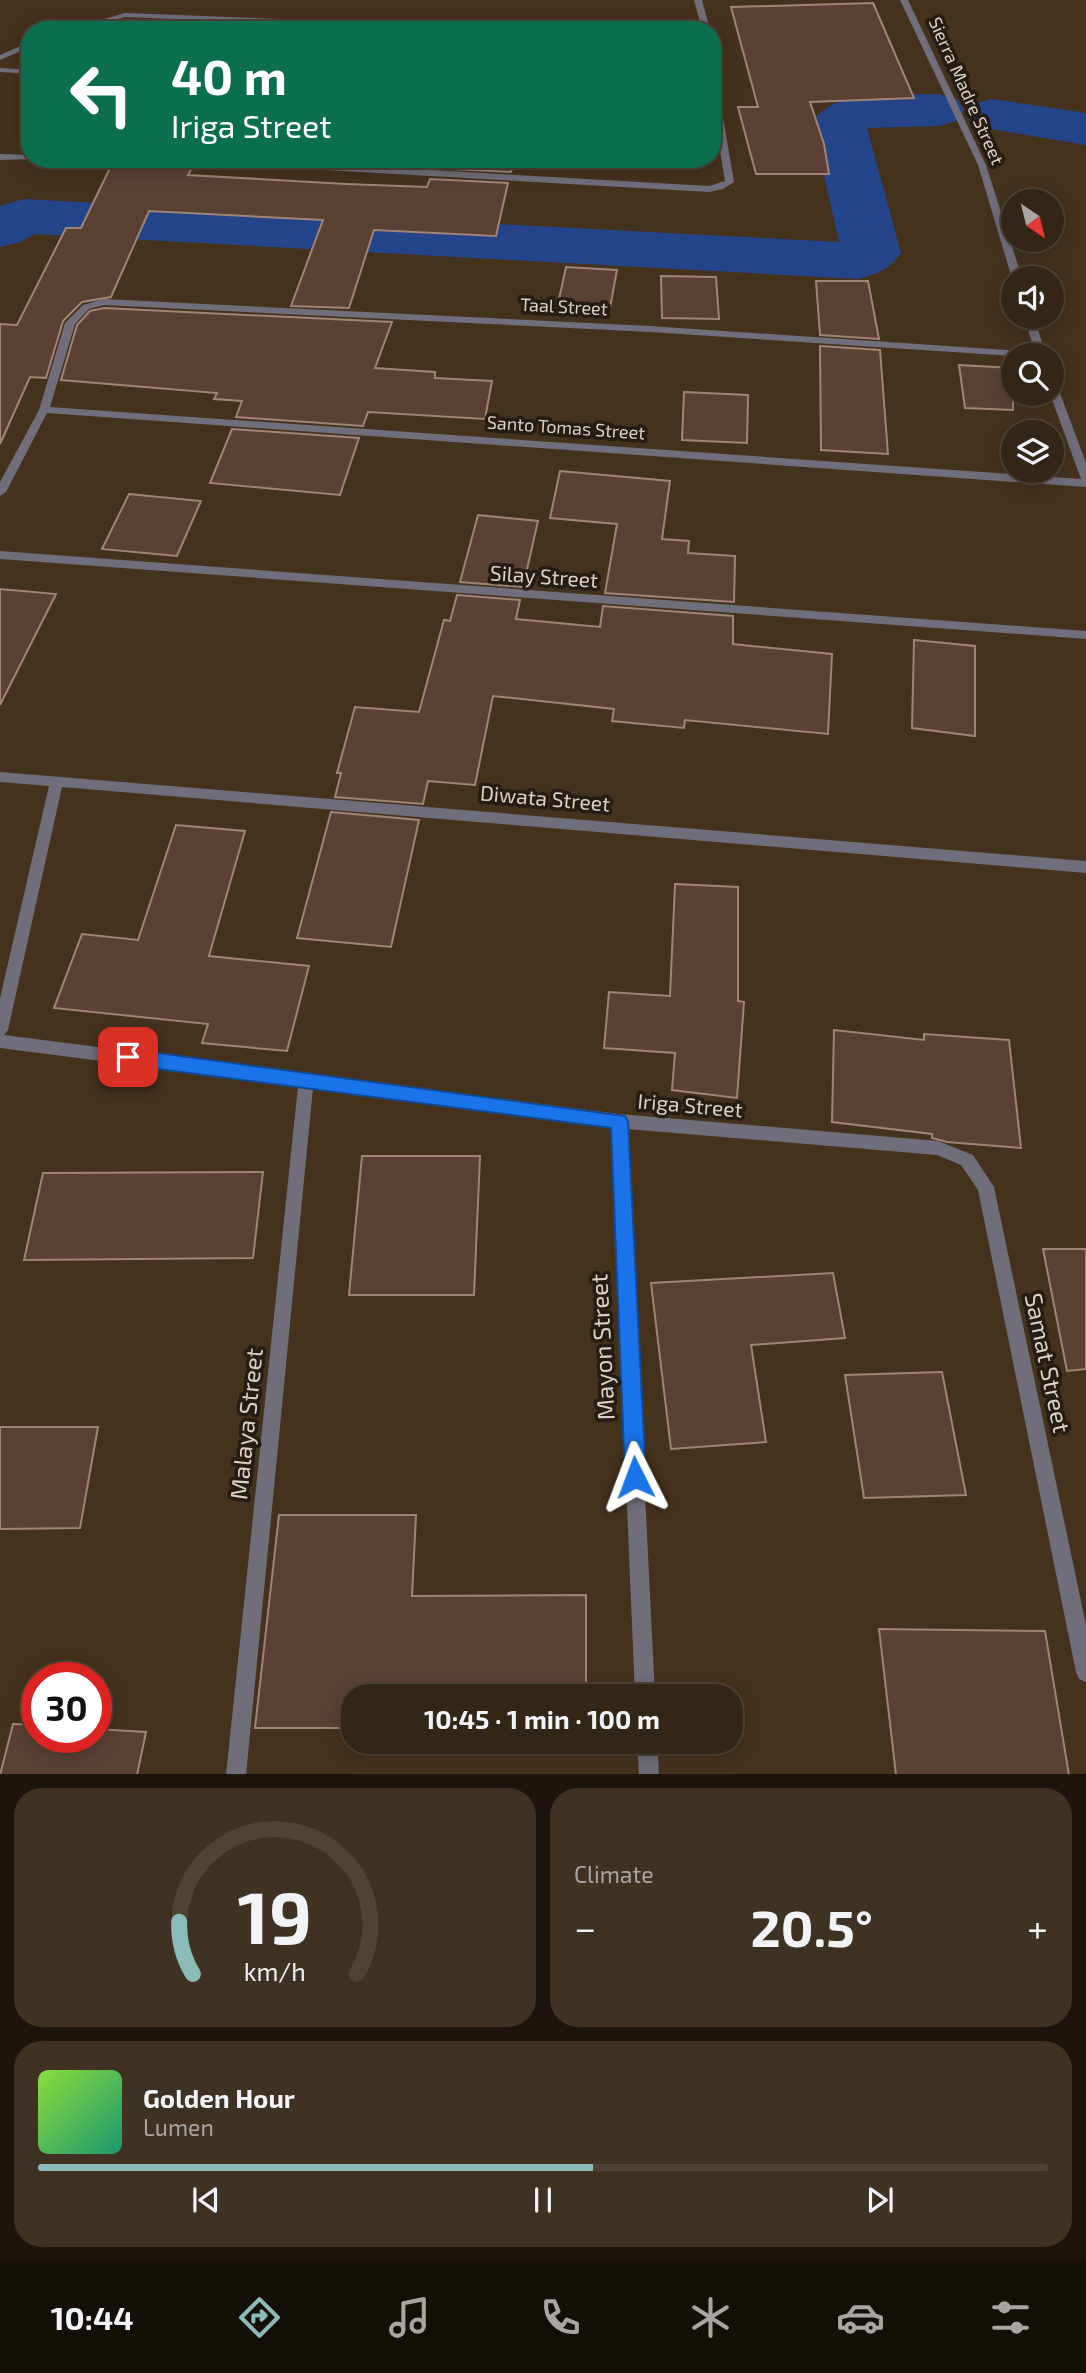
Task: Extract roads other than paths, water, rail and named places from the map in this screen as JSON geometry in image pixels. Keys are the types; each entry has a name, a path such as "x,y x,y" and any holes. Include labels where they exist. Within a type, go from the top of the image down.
{"street":[{"path":"698,0 704,21"},
{"name":"Sierra Madre Street","path":"904,0 982,165 1013,266"},
{"path":"97,21 126,11 329,21"},
{"path":"0,58 21,48"},
{"path":"0,70 21,71"},
{"path":"341,168 695,189 720,187 730,181 721,138"},
{"path":"0,157 21,158"},
{"name":"Taal Street","path":"44,410 70,323 86,307 104,302 650,329 1001,352"},
{"path":"1060,406 1086,480"},
{"path":"0,492 44,410"},
{"name":"Santo Tomas Street","path":"44,410 1086,480"},
{"name":"Silay Street","path":"0,555 1086,635"},
{"name":"Diwata Street","path":"0,776 1086,867"},
{"path":"0,1030 57,782"},
{"name":"Iriga Street","path":"0,1041 619,1121 938,1148 967,1160 986,1187"},
{"name":"Malaya Street","path":"236,1774 306,1079"},
{"name":"Mayon Street","path":"619,1121 644,1684"},
{"name":"Samat Street","path":"986,1187 1086,1672"},
{"path":"648,1754 649,1774"}],"waterway":[{"path":"0,230 24,216 858,261 871,253 839,122 853,113 938,110"},
{"path":"992,115 1086,129"}]}
